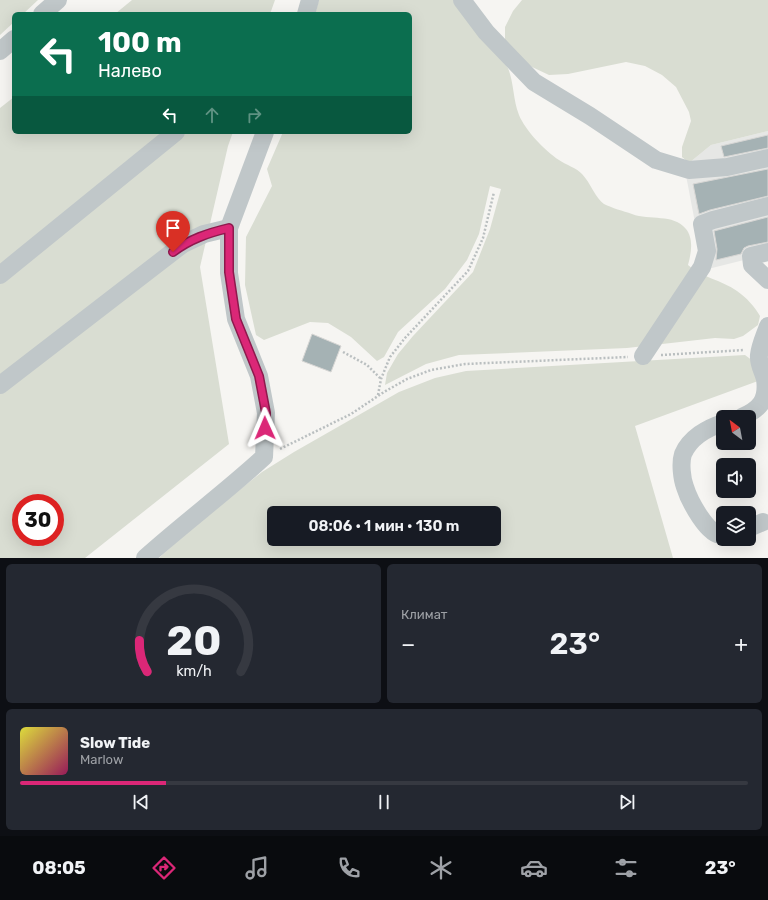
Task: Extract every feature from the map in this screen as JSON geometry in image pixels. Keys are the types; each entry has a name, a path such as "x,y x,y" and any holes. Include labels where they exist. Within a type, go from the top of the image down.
{"street":[{"path":"44,12 58,0"},
{"path":"307,12 310,0"},
{"path":"462,0 486,32 534,82 590,116 656,160 689,170 727,167 768,158"},
{"path":"0,51 12,41"},
{"path":"0,275 174,134"},
{"path":"145,558 172,534 236,483 264,457 266,413 259,376 236,319 229,272 229,228 264,134"},
{"path":"643,356 702,268 707,251 702,224 768,206"},
{"path":"0,385 183,244 204,234 229,228"},
{"path":"768,252 751,256 752,265 768,280"},
{"path":"756,411 762,405 765,395 765,379 758,356 768,326"},
{"path":"716,426 701,433 689,443 682,455 682,471 685,488 693,506 704,523 716,534"}],"path":[{"path":"378,396 380,379 390,358 405,338 468,271 483,238 494,192"},
{"path":"264,457 351,414 407,379 425,372 465,364 643,356 732,350 760,350"},
{"path":"344,352 367,365 380,379"}],"shaded area":[{"path":"0,0 38,0 25,12 12,12 12,24 0,35"},
{"path":"132,0 275,0 271,12 117,12"},
{"path":"319,0 456,0 508,68 519,115 536,140 562,162 580,172 604,204 639,216 668,219 681,224 689,233 691,242 688,265 699,273 731,287 744,296 760,316 758,325 743,336 734,339 715,338 627,348 459,355 426,364 385,385 387,373 398,354 473,272 490,229 501,189 490,186 479,234 467,260 445,289 398,332 384,357 377,361 351,337 328,323 310,322 264,340 256,335 245,285 246,237 272,186 267,169 282,134 412,134 412,12 316,12"},
{"path":"522,0 768,0 768,131 711,145 689,163 682,157 682,147 691,121 689,112 676,87 662,75 645,66 626,62 568,74 549,75 532,67 505,46 505,27 513,11"},
{"path":"12,99 12,134 232,134 228,146 200,267 229,444 85,558 0,558 0,108"},
{"path":"768,131 768,254 704,270 685,170 689,163 711,145"},
{"path":"745,355 753,361 758,381 635,426 673,558 159,558 196,524 262,472 399,392 435,378 466,371"}],"building":[{"path":"768,135 768,148 724,157 721,146"},
{"path":"768,169 768,196 699,214 693,184"},
{"path":"768,217 768,242 748,246 744,248 741,254 716,260 717,249 714,231"},
{"path":"312,334 341,346 331,372 302,361"}],"route":[{"path":"173,252 183,244 204,234 229,228 229,272 236,319 259,376 266,413 265,428"}]}
